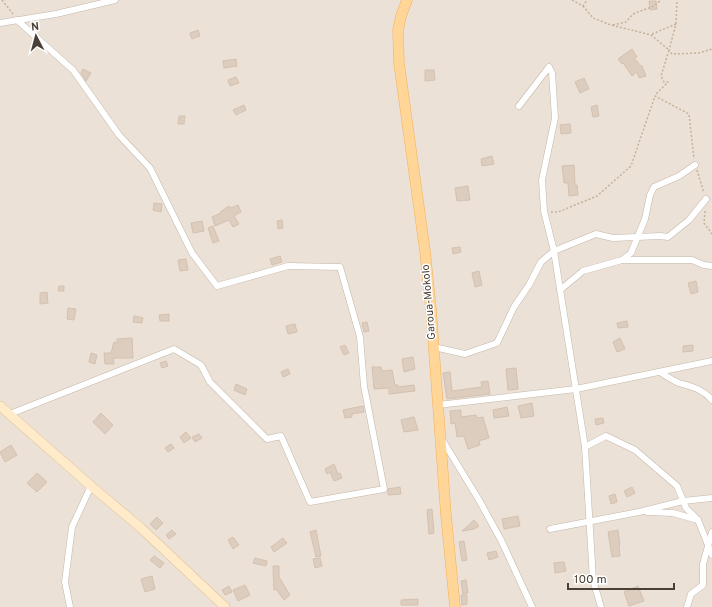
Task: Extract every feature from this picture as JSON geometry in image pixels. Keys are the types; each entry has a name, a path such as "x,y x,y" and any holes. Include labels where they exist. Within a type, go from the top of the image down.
{"main road":[{"name":"Garoua-Mokolo","path":"407,0 400,16 398,30 398,62 425,251 455,607"},
{"path":"0,406 141,528 225,607"}],"street":[{"path":"0,23 56,14 116,0"},
{"path":"10,414 174,349 201,365 210,382 267,439 281,436 310,502 384,489 364,386 360,338 340,267 288,266 217,286 192,253 150,168 119,135 73,70 17,20"},
{"path":"519,106 549,66 552,73 555,118 542,180 544,211 554,251 585,447 593,580 601,607"},
{"path":"622,260 630,253 638,237 645,219 650,195 654,187 679,176 695,165"},
{"path":"434,347 465,354 497,343 514,307 529,286 541,262 554,251 596,234 613,238 668,237 690,220 706,199"},
{"path":"560,290 583,271 622,260 692,260 704,265 712,266"},
{"path":"438,405 576,389 712,361"},
{"path":"660,372 678,382 692,386 706,394 712,400"},
{"path":"585,447 606,436 635,450 677,486 686,508 698,520 712,555"},
{"path":"440,437 479,500 501,540 532,607"},
{"path":"70,607 65,582 72,527 91,486"},
{"path":"550,529 639,512 683,501 712,498"},
{"path":"639,512 673,513 698,520"},
{"path":"687,607 691,594 703,585 703,564 712,532"}],"path":[{"path":"2,0 17,20"},
{"path":"572,0 583,6 593,18 611,25 651,34 672,54 699,53 712,50"},
{"path":"583,6 587,0"},
{"path":"611,25 626,22 633,14 654,6 661,0"},
{"path":"544,211 558,212 597,196 631,166 655,96 668,82 664,82 661,76 676,24 677,0"},
{"path":"651,34 676,24"},
{"path":"655,96 689,114 695,165 706,199 704,223 712,234"}],"shaded area":[{"path":"0,0 712,0 712,607 0,607"}],"building":[{"path":"649,1 656,1 657,9 650,10"},
{"path":"198,30 200,36 192,39 190,33"},
{"path":"632,49 637,57 634,58 642,66 646,76 639,78 637,72 632,76 623,63 622,64 618,59"},
{"path":"236,59 237,66 224,68 223,61"},
{"path":"83,69 91,73 86,81 81,73"},
{"path":"425,70 434,70 435,80 425,81"},
{"path":"236,77 239,83 230,86 228,80"},
{"path":"584,78 589,89 580,93 575,82"},
{"path":"244,105 246,110 236,115 233,110"},
{"path":"597,105 599,116 593,117 591,107"},
{"path":"179,116 185,116 184,124 178,124"},
{"path":"570,124 571,133 561,134 560,125"},
{"path":"492,156 494,164 482,166 481,159"},
{"path":"574,165 575,185 577,185 578,195 569,196 568,183 564,183 562,166"},
{"path":"468,186 470,200 457,201 455,188"},
{"path":"154,203 162,204 161,212 153,210"},
{"path":"238,205 241,212 234,216 239,224 233,227 229,220 215,226 212,217 221,213 220,212 229,206 231,208"},
{"path":"282,220 283,228 278,229 277,221"},
{"path":"202,221 204,231 193,233 191,223"},
{"path":"213,226 219,241 213,243 208,228"},
{"path":"460,247 461,252 453,254 452,248"},
{"path":"280,256 282,262 272,265 270,259"},
{"path":"186,259 188,270 180,271 178,260"},
{"path":"479,271 482,285 475,287 472,273"},
{"path":"696,281 698,292 691,294 688,283"},
{"path":"59,286 64,286 64,291 58,291"},
{"path":"47,292 48,303 40,304 40,293"},
{"path":"68,308 76,309 74,320 67,319"},
{"path":"169,314 169,321 160,321 159,315"},
{"path":"134,316 143,318 142,323 133,322"},
{"path":"627,321 628,327 618,328 617,323"},
{"path":"367,322 369,331 364,332 362,323"},
{"path":"295,324 297,332 288,334 286,326"},
{"path":"132,338 133,358 113,358 114,364 105,364 104,353 111,353 114,342 117,343 117,339"},
{"path":"620,338 625,349 617,352 613,342"},
{"path":"345,345 349,353 344,355 340,347"},
{"path":"693,345 693,351 683,352 683,346"},
{"path":"91,353 97,355 95,364 89,362"},
{"path":"413,357 415,369 404,372 402,359"},
{"path":"166,361 168,366 162,368 160,363"},
{"path":"372,367 381,367 382,371 392,370 395,385 398,385 398,387 414,385 415,391 389,394 389,388 374,389"},
{"path":"516,368 518,389 508,390 506,369"},
{"path":"288,369 290,374 283,377 281,372"},
{"path":"450,372 452,391 482,387 481,382 488,381 490,394 447,399 443,373"},
{"path":"236,384 247,389 245,395 234,390"},
{"path":"532,403 534,416 521,418 518,406"},
{"path":"363,406 364,412 352,414 352,417 345,418 343,410"},
{"path":"507,407 509,416 494,418 493,410"},
{"path":"461,410 461,417 476,415 477,418 483,417 489,438 479,441 480,445 468,449 464,436 457,437 455,423 451,424 450,411"},
{"path":"101,413 113,425 105,434 93,422"},
{"path":"414,417 418,430 404,432 401,420"},
{"path":"603,418 604,423 596,425 595,419"},
{"path":"186,432 191,438 184,443 180,437"},
{"path":"199,434 202,438 195,442 192,437"},
{"path":"171,444 174,448 168,452 165,448"},
{"path":"11,445 17,455 5,462 0,452"},
{"path":"334,464 338,474 340,473 342,478 334,481 330,472 327,474 325,469"},
{"path":"37,473 47,482 37,492 27,483"},
{"path":"400,487 401,494 388,495 388,489"},
{"path":"632,487 635,493 627,497 624,491"},
{"path":"615,494 617,502 611,504 609,496"},
{"path":"432,509 434,533 429,534 427,510"},
{"path":"518,516 520,526 504,529 502,519"},
{"path":"157,517 163,523 156,530 150,524"},
{"path":"474,520 479,526 474,529 462,531"},
{"path":"172,530 176,534 169,539 166,535"},
{"path":"316,530 321,556 316,557 310,532"},
{"path":"618,530 620,556 612,557 608,532"},
{"path":"233,537 239,545 233,549 228,540"},
{"path":"283,538 287,543 274,552 271,547"},
{"path":"464,541 467,560 462,561 459,542"},
{"path":"496,551 498,557 489,560 487,553"},
{"path":"154,556 164,563 160,568 150,560"},
{"path":"255,558 267,561 266,566 253,563"},
{"path":"320,558 322,566 315,568 313,559"},
{"path":"564,562 566,571 555,573 554,563"},
{"path":"273,566 279,566 279,577 290,595 284,600 276,589 274,590"},
{"path":"152,576 155,589 145,592 141,579"},
{"path":"466,580 468,593 463,594 461,581"},
{"path":"245,585 250,595 238,601 233,590"},
{"path":"229,586 232,592 225,595 222,590"},
{"path":"638,586 644,601 629,606 624,592"},
{"path":"461,595 467,595 467,604 462,605"},
{"path":"418,599 418,605 401,605 401,600"}]}
